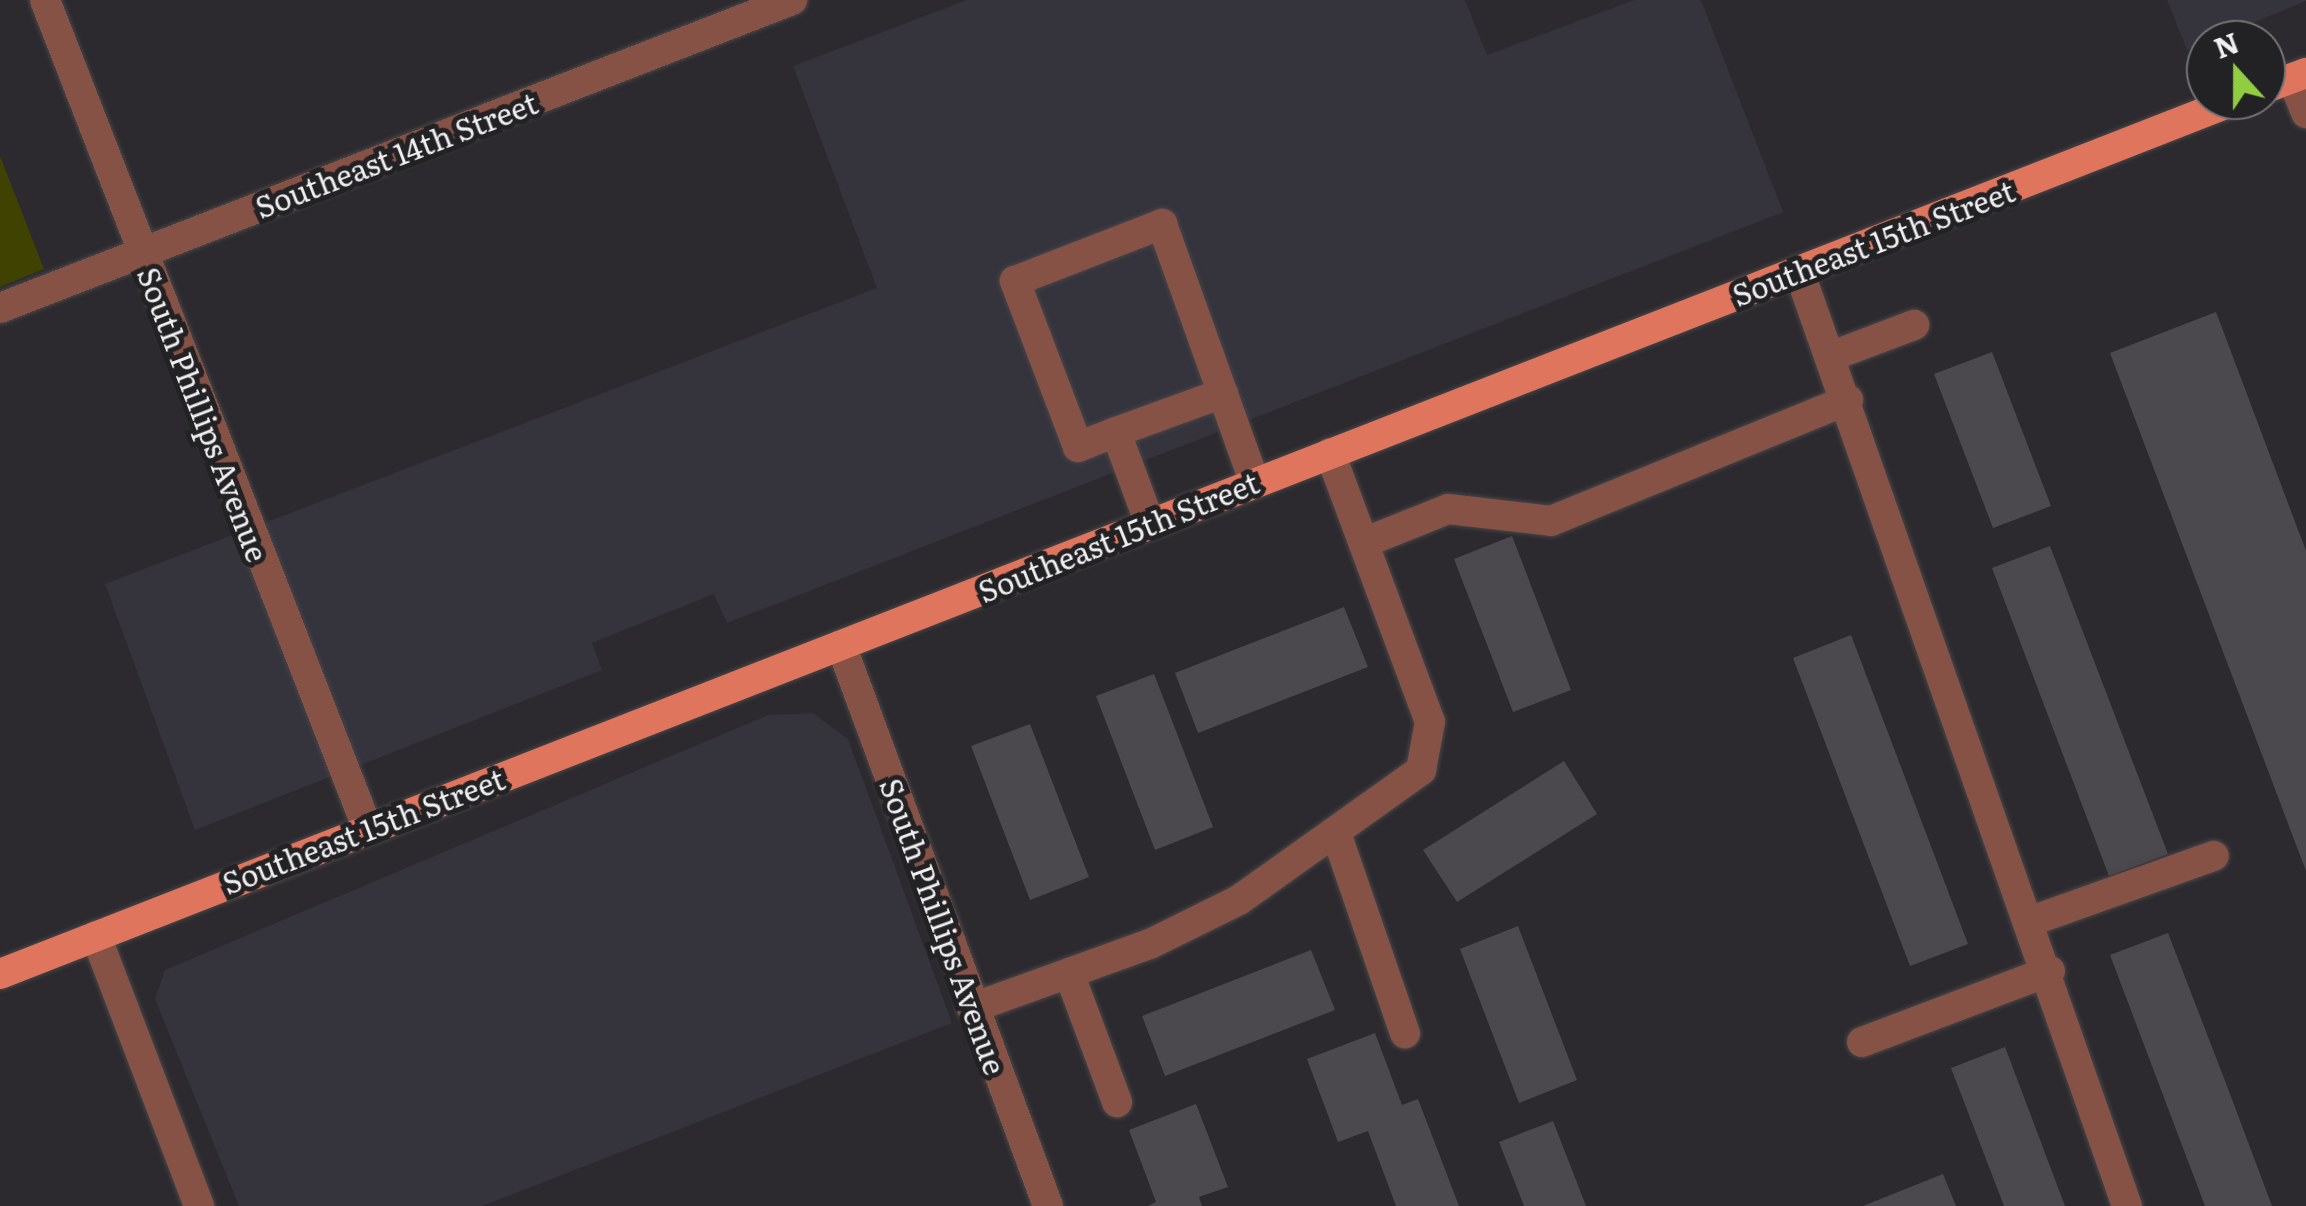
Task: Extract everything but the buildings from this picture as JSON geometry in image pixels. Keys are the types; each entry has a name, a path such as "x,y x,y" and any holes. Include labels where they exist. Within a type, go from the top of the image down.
{"main road":[{"name":"Southeast 15th Street","path":"0,974 367,827 2186,120"}],"street":[{"name":"South Phillips Avenue","path":"45,0 367,827"},
{"name":"Southeast 14th Street","path":"0,308 792,0"},
{"path":"2288,80 2306,113"},
{"path":"1223,393 1078,447 1015,281 1162,224 1223,393 1254,481"},
{"path":"1799,271 2050,971 2127,1206"},
{"path":"1832,356 1914,325"},
{"path":"1368,540 1448,509 1551,521 1848,400"},
{"path":"1116,432 1150,524"},
{"path":"972,1008 1069,973 1239,900 1406,786 1432,739 1368,540 1330,453"},
{"name":"South Phillips Avenue","path":"841,645 1048,1206"},
{"path":"1336,833 1405,1033"},
{"path":"2031,921 2214,856"},
{"path":"96,936 199,1206"},
{"path":"1862,1042 2050,971"},
{"path":"1069,973 1117,1102"}],"shaded area":[{"path":"967,0 1465,0 1487,55 1634,0 1701,0 1783,212 727,623 714,594 592,643 602,670 195,830 105,584 877,288 793,66"},
{"path":"2167,0 2306,0 2260,20 2186,20 2186,48"},
{"path":"0,156 44,269 0,287"},
{"path":"813,713 848,739 952,1023 482,1206 239,1206 155,999 165,970 768,715"}]}
